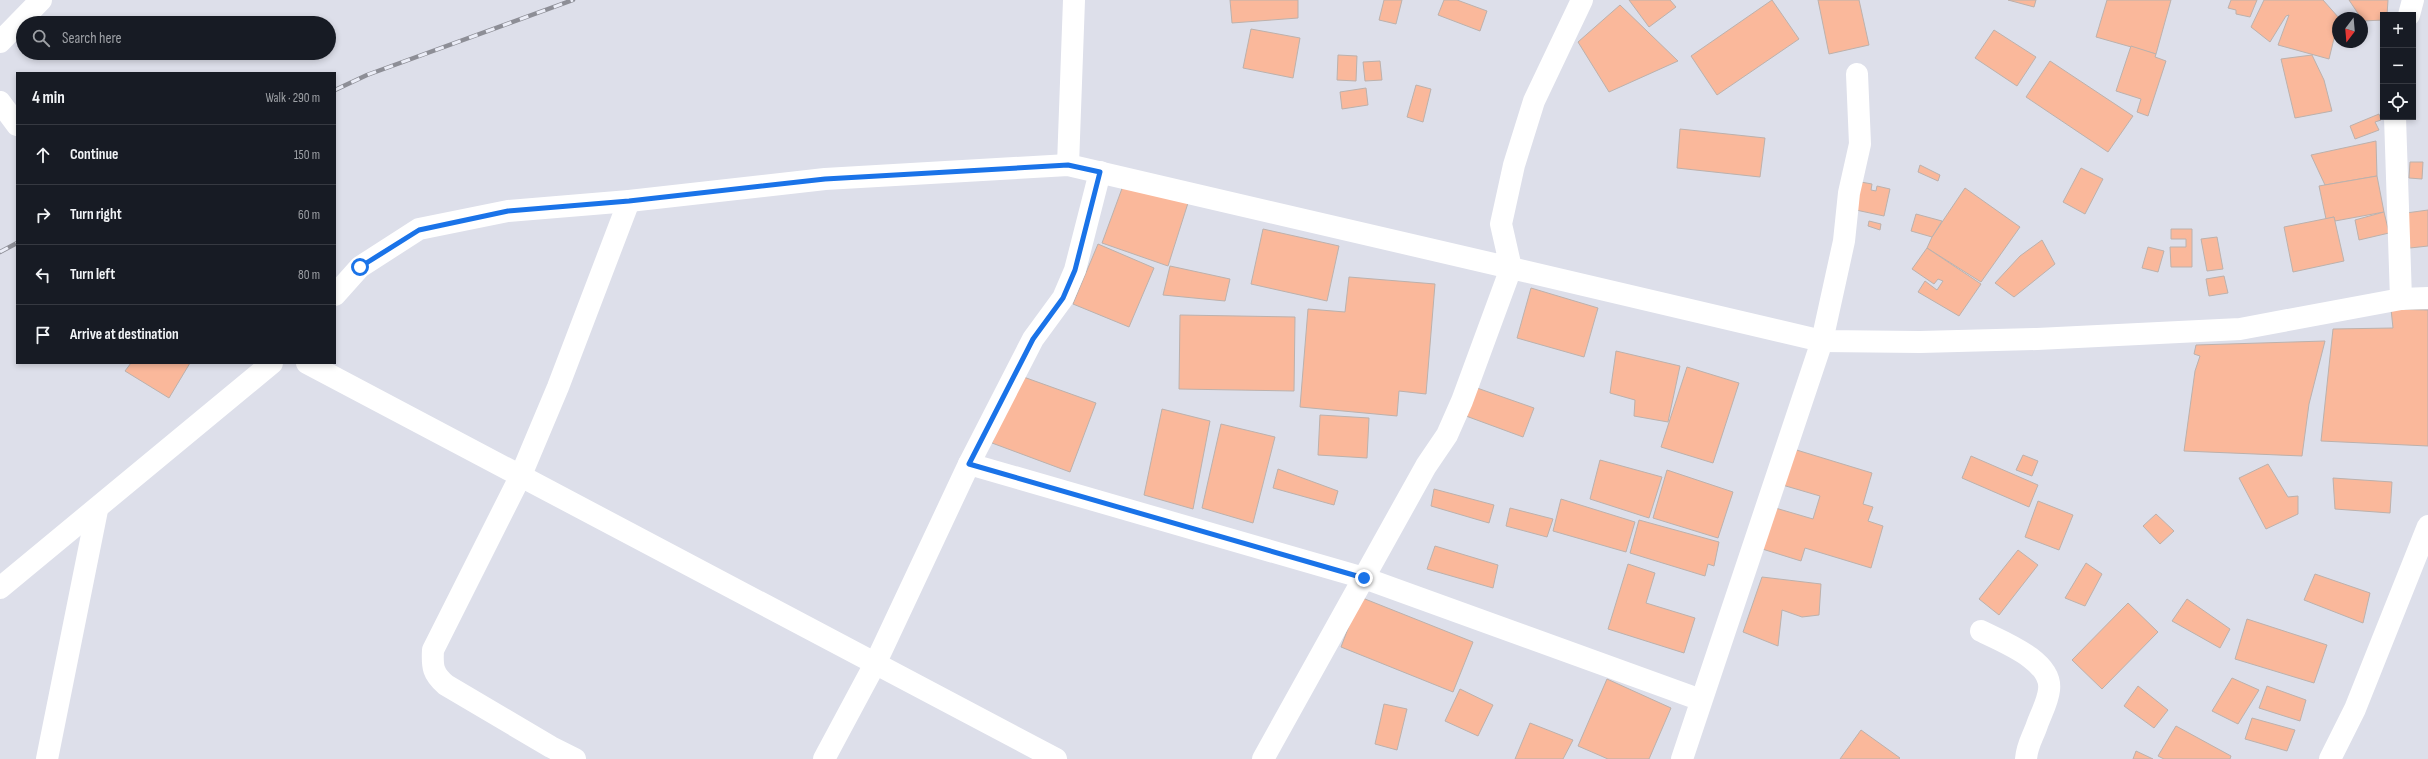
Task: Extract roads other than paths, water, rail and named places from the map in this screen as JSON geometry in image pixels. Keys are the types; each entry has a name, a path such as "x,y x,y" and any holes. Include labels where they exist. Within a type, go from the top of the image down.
{"street":[{"path":"25,16 41,0"},
{"path":"1068,165 1074,0"},
{"path":"1263,759 1426,466 1447,435 1462,401 1511,268 1501,224 1514,165 1534,101 1582,0"},
{"path":"2410,12 2413,0"},
{"path":"0,42 16,26"},
{"path":"1682,759 1822,341 1844,241 1849,193 1860,144 1857,74"},
{"path":"0,102 16,124"},
{"path":"2395,120 2401,299"},
{"path":"336,294 360,267 419,230 508,211 629,201 825,179 1068,165 1822,341 1920,342 2240,329 2401,299 2428,298"},
{"path":"824,759 876,662 969,464 1033,339 1063,298 1075,270 1100,172"},
{"path":"575,759 551,747 446,685 434,675 432,664 434,650 521,475 558,387 629,201"},
{"path":"0,588 97,510 271,364"},
{"path":"309,364 876,662 1056,759"},
{"path":"969,464 1364,578 1701,700"},
{"path":"47,758 97,510"},
{"path":"2330,759 2355,709 2428,526"},
{"path":"1981,631 2031,657 2048,674 2050,689 2036,729 2026,747 2026,759"}],"railway":[{"path":"336,90 367,75 573,0"},
{"path":"0,252 16,244"}]}
